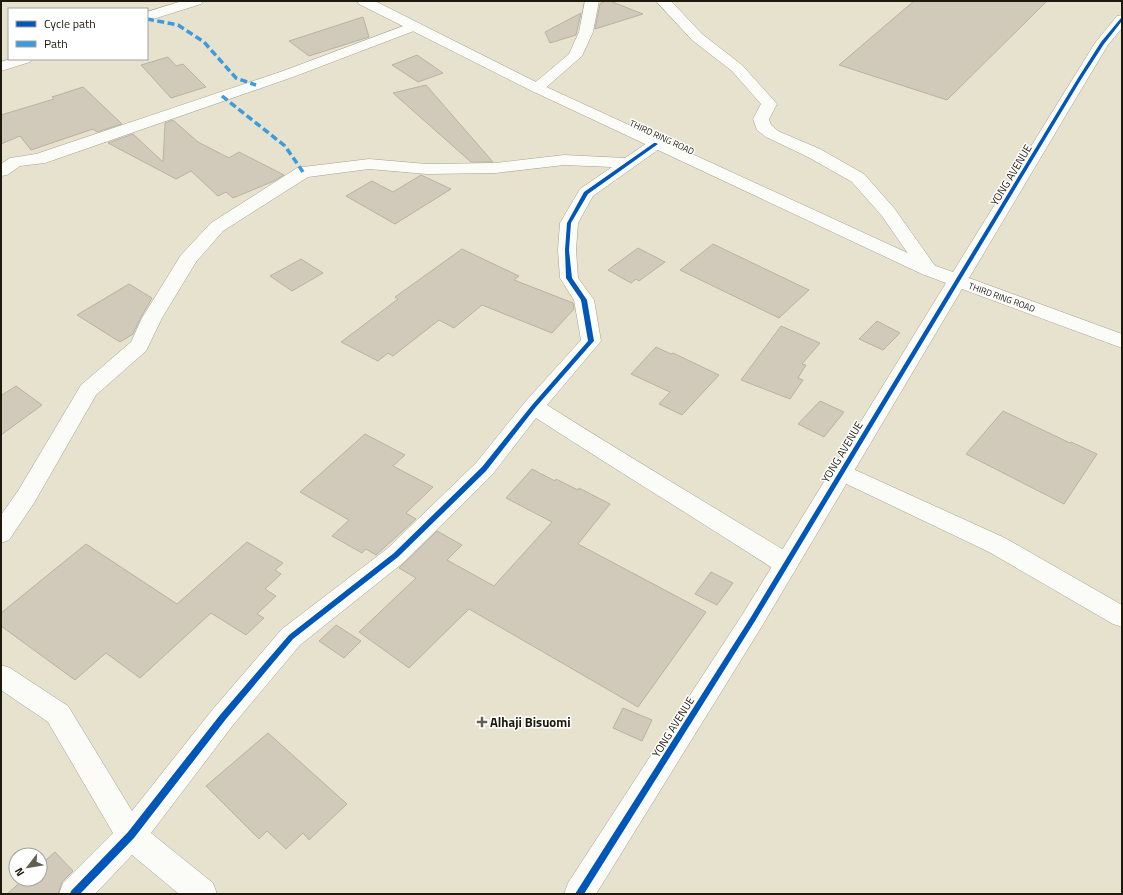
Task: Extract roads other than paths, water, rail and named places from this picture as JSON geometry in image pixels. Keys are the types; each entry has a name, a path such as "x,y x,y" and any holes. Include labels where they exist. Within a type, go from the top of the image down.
{"street":[{"path":"148,17 196,1"},
{"name":"THIRD RING ROAD","path":"364,1 537,88 929,270 1122,341"},
{"path":"537,88 575,56 586,32 592,1"},
{"path":"663,1 697,37 737,68 769,104 761,119 763,127 772,134 814,153 858,178 888,212 929,270"},
{"name":"YONG AVENUE","path":"579,894 786,564 1102,43 1122,19"},
{"path":"1,170 16,162 39,159 282,76 414,26"},
{"path":"1,67 22,60"},
{"path":"74,894 131,835 223,718 291,637 396,555 484,469 534,406 591,341 584,300 569,278 567,250 569,223 586,193 656,144"},
{"path":"1,534 26,497 88,390 138,346 152,318 188,259 217,227 303,172 369,164 427,169 496,168 564,160 630,163"},
{"path":"534,406 614,458 698,508 786,564"},
{"path":"842,472 997,545 1122,618"},
{"path":"1,676 58,714 131,835 202,894"}],"place":[{"name":"Alhaji Bisuomi","path":"482,722"}]}
